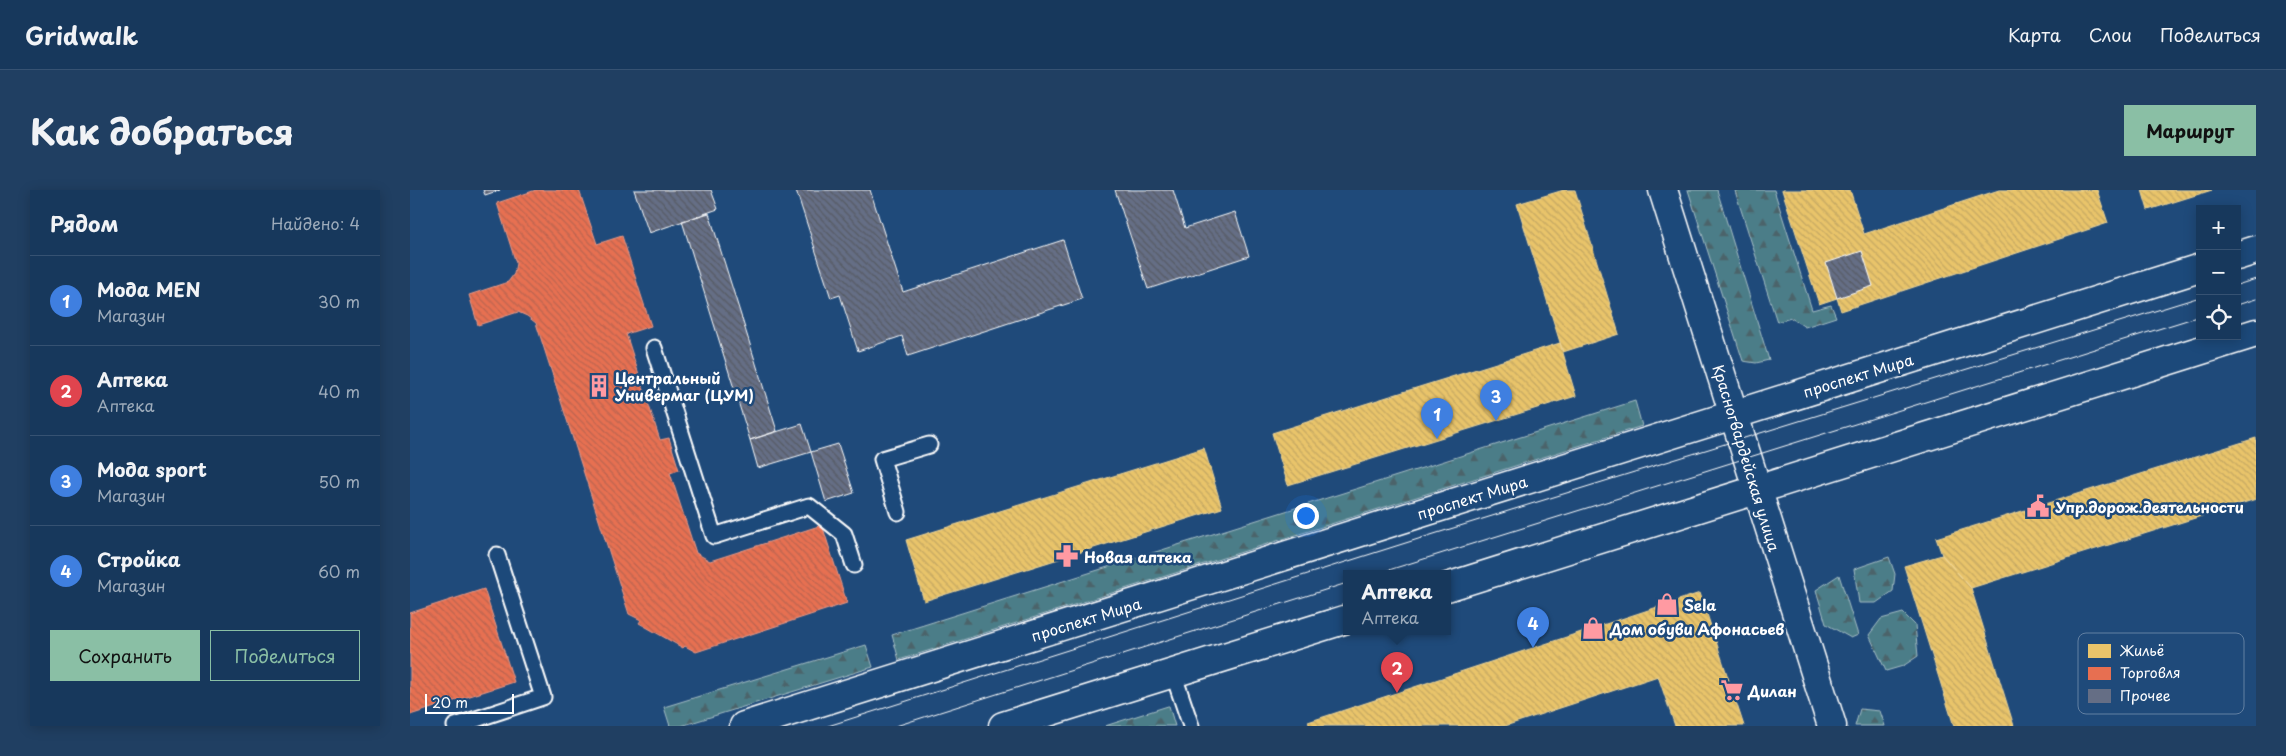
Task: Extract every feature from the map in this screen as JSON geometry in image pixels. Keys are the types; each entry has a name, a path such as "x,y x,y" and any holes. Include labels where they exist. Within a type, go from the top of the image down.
{"main road":[{"name":"Красногвардейская улица","path":"1663,190 1832,726"},
{"path":"2241,255 2256,250"},
{"name":"проспект Мира","path":"744,726 2196,269"},
{"path":"1451,586 2255,337"},
{"path":"1003,726 1343,620"}],"lane":[{"path":"654,348 714,536 809,506 844,534 854,565"},
{"path":"898,512 882,460 929,445"},
{"path":"455,726 543,697 497,555"},
{"path":"1173,673 1191,726"}],"green space":[{"path":"1688,190 1717,190 1769,360 1756,363 1743,361"},
{"path":"1774,190 1812,310 1831,305 1836,317 1805,327 1791,318 1777,322 1735,191"},
{"path":"1635,401 1642,426 899,660 892,635"},
{"path":"1889,557 1895,574 1893,591 1876,603 1859,603 1854,569"},
{"path":"1839,575 1858,635 1851,638 1826,624 1816,590"},
{"path":"1903,613 1915,625 1918,656 1903,666 1886,671 1869,635 1881,619"},
{"path":"866,645 873,667 681,726 670,726 664,707"},
{"path":"1168,706 1175,726 1105,726"},
{"path":"1860,709 1880,711 1885,726 1855,726"}],"building: Жильё":[{"path":"1564,190 1575,190 1619,334 1563,352 1517,204"},
{"path":"1782,190 1850,190 1864,234 1999,190 2097,190 2108,223 1841,311 1837,298 1819,304"},
{"path":"2142,190 2212,190 2148,210"},
{"path":"1560,343 1576,396 1288,485 1272,433"},
{"path":"2256,438 2256,499 1971,588 1942,555 1936,538"},
{"path":"1204,448 1222,508 924,601 906,540"},
{"path":"1942,555 1971,588 2014,726 1954,726 1904,566"},
{"path":"1700,593 1744,726 1675,726 1658,676 1505,726 1310,726 1308,722"}],"building: Торговля":[{"name":"Центральный Универмаг (ЦУМ)","path":"536,190 579,190 597,244 622,236 651,326 626,334 660,440 669,438 679,470 670,473 696,553 710,561 822,525 847,603 696,652 685,646 683,648 639,623 641,620 629,614 536,323 518,312 478,325 469,295 508,282 514,274 516,263 497,203"},
{"path":"484,589 514,682 410,715 410,613"}],"building: Прочее":[{"path":"483,190 500,190 485,195"},
{"path":"634,190 711,190 718,209 649,233"},
{"path":"796,190 870,190 903,292 1063,240 1082,299 908,356 902,336 858,351 840,295 831,298"},
{"path":"1115,190 1173,190 1185,228 1235,212 1249,256 1148,289"},
{"path":"709,213 777,431 750,440 682,221"},
{"path":"1862,251 1873,286 1837,298 1826,263"},
{"path":"802,424 811,452 758,468 750,440"},
{"path":"838,444 854,493 826,502 811,452"}],"tram line":[{"path":"2241,284 2256,279"},
{"path":"828,726 1434,534 2196,298"},
{"path":"2241,304 2256,299"},
{"path":"1389,570 2196,317"},
{"path":"896,726 1343,584"}],"place":[{"name":"Центральный Универмаг (ЦУМ)","path":"599,386"},
{"name":"Мода sport","path":"1496,421"},
{"name":"Мода MEN","path":"1437,439"},
{"name":"Упр.дорож.деятельности","path":"2038,506"},
{"name":"Новая аптека","path":"1067,556"},
{"name":"Sela","path":"1667,604"},
{"name":"Дом обуви Афонасьев","path":"1593,628"},
{"name":"Стройка","path":"1533,648"},
{"name":"Дилан","path":"1732,690"},
{"name":"Аптека","path":"1397,693"}]}
